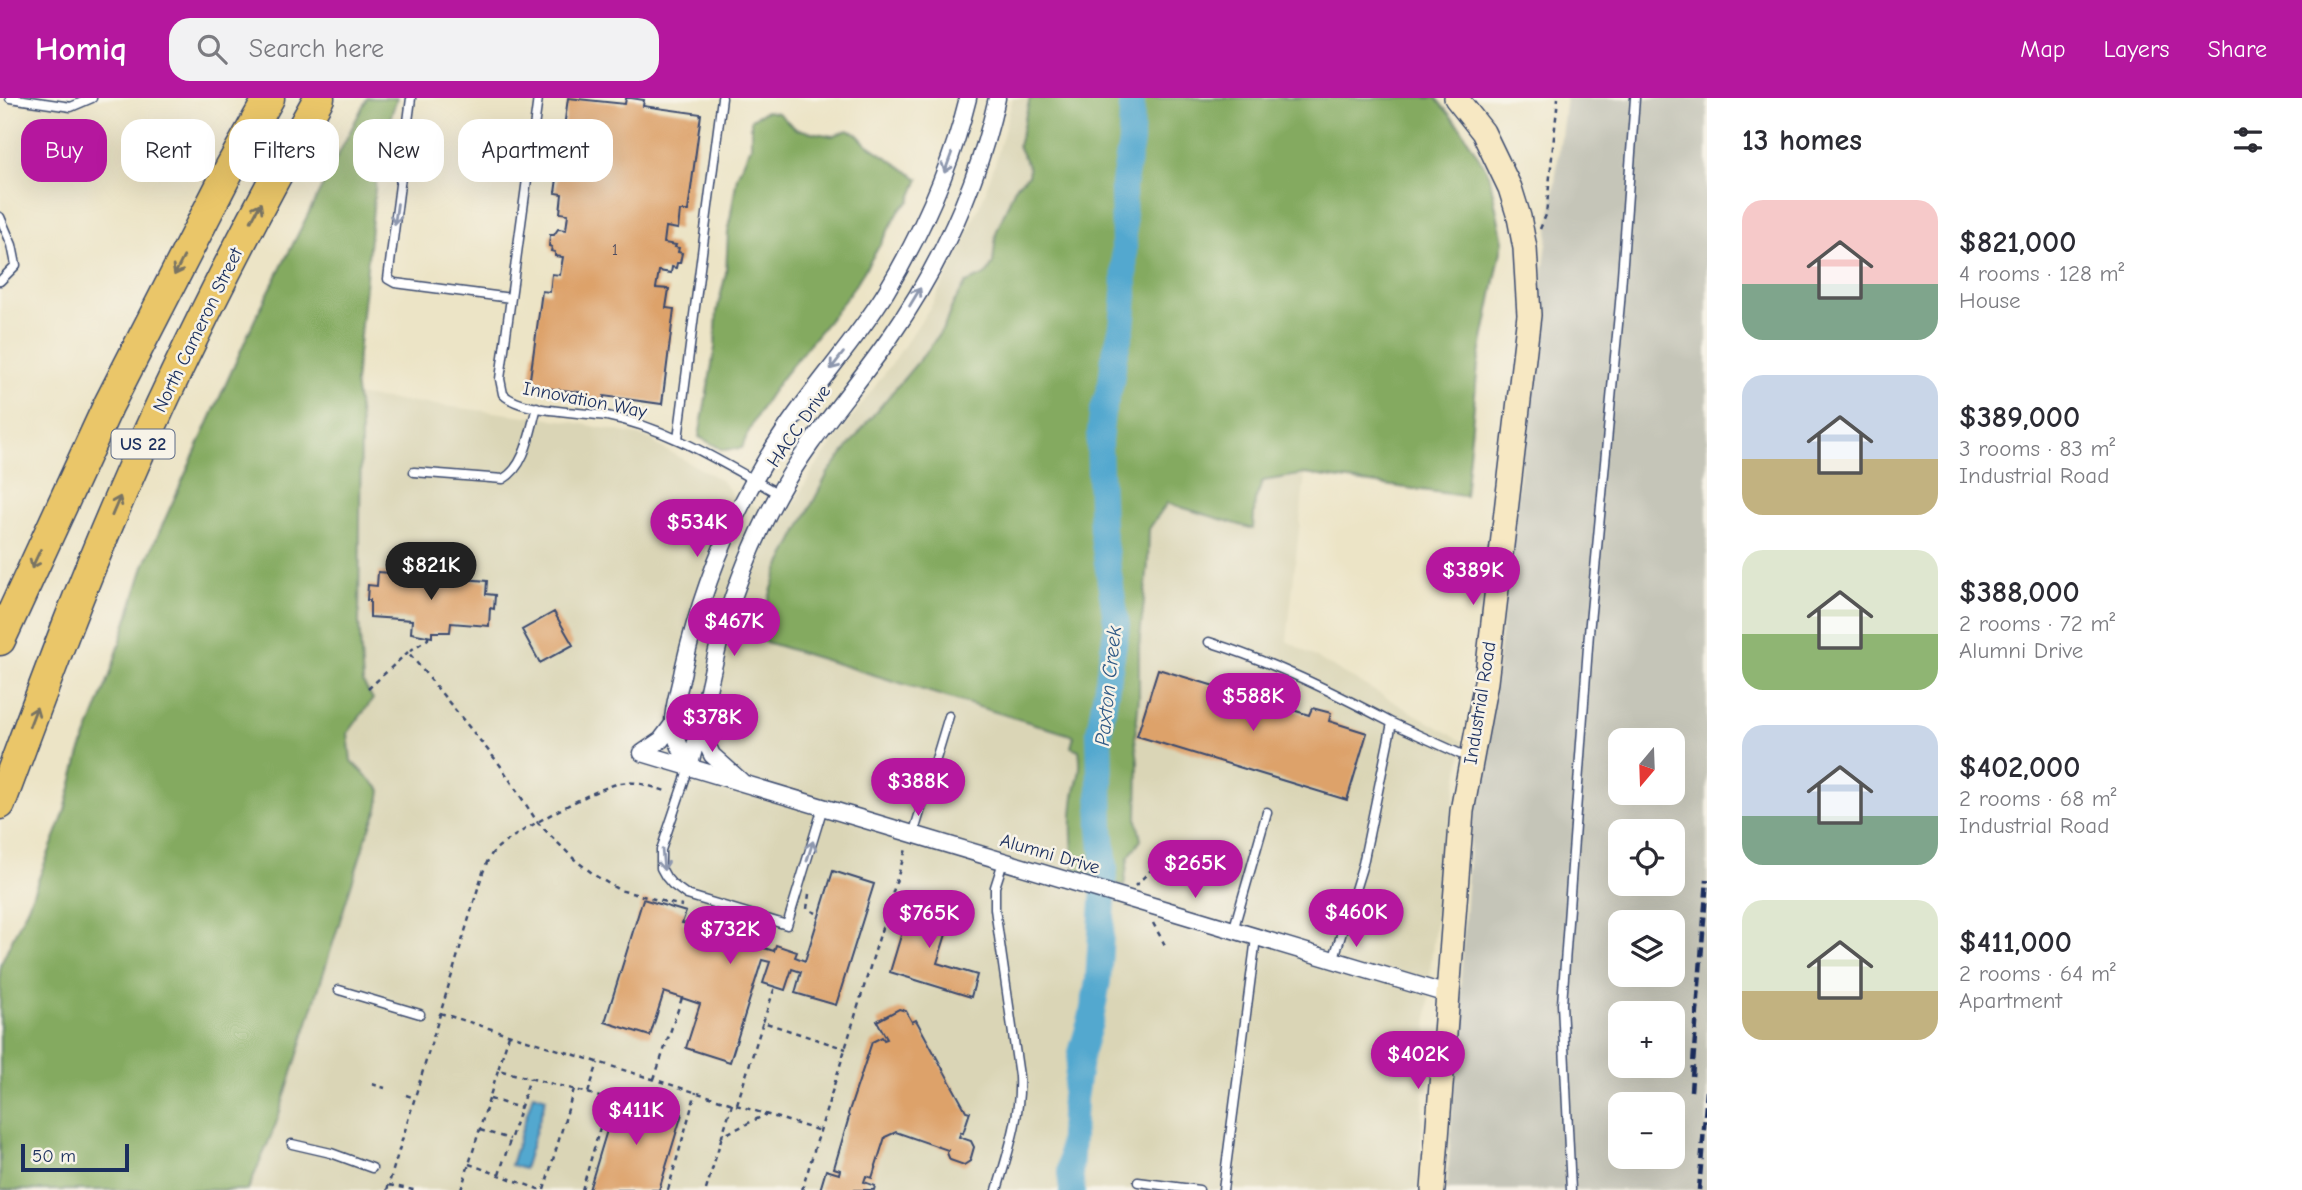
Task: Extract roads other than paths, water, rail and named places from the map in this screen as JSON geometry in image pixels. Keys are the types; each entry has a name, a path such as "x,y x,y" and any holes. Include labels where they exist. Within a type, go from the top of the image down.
{"highway":[{"name":"US 22","path":"0,640 108,406 269,98"},
{"name":"North Cameron Street","path":"0,804 90,568 153,422 220,281 319,98"}],"street":[{"name":"HACC Drive","path":"673,724 687,655 706,587 733,522 754,480 788,425 865,324 903,262 947,167 968,98"},
{"name":"HACC Drive","path":"689,767 714,661 749,554 779,494 811,440 888,340 928,276 974,177 997,98"},
{"name":"Industrial Road","path":"1433,1190 1462,811 1486,682 1529,315 1526,258 1519,217 1510,188 1483,132 1457,98"},
{"name":"Alumni Drive","path":"673,724 661,740 642,753 823,807 910,841 1003,862 1077,884 1127,893 1233,931 1447,994"},
{"path":"673,724 689,767"},
{"path":"700,729 712,755 745,785"}],"lane":[{"path":"10,98 71,107 92,98"},
{"path":"411,98 387,276 391,282 511,298"},
{"name":"Innovation Way","path":"538,98 500,388 503,394 514,402 609,417 644,426 678,439 779,494"},
{"path":"678,439 722,98"},
{"path":"1571,1190 1562,1004 1589,633 1620,303 1635,98"},
{"path":"0,217 2,228 12,245 16,265 0,281"},
{"path":"414,472 503,479 515,472 537,407"},
{"path":"1209,642 1316,684 1472,760"},
{"path":"910,841 949,716"},
{"path":"1333,961 1363,864 1392,723"},
{"path":"689,767 677,794 661,850 662,869 672,884 695,898 787,925 823,807"},
{"path":"1233,931 1267,812"},
{"path":"997,1190 1018,1119 1020,1096 995,909 995,887 1003,862"},
{"path":"1223,1190 1256,938"},
{"path":"339,990 420,1014"},
{"path":"292,1144 331,1153 372,1168"},
{"path":"1138,1182 1199,1190"}],"water":[{"path":"533,1094 546,1098 524,1169 511,1165"}],"waterway":[{"name":"Paxton Creek","path":"1072,1190 1070,1173 1074,1098 1081,1053 1098,981 1105,869 1101,828 1099,732 1117,626 1102,530 1099,443 1102,413 1122,327 1125,296 1123,188 1131,142 1132,98"}],"railway":[{"path":"1691,1091 1707,879"},
{"path":"1699,1190 1707,1091"}]}
